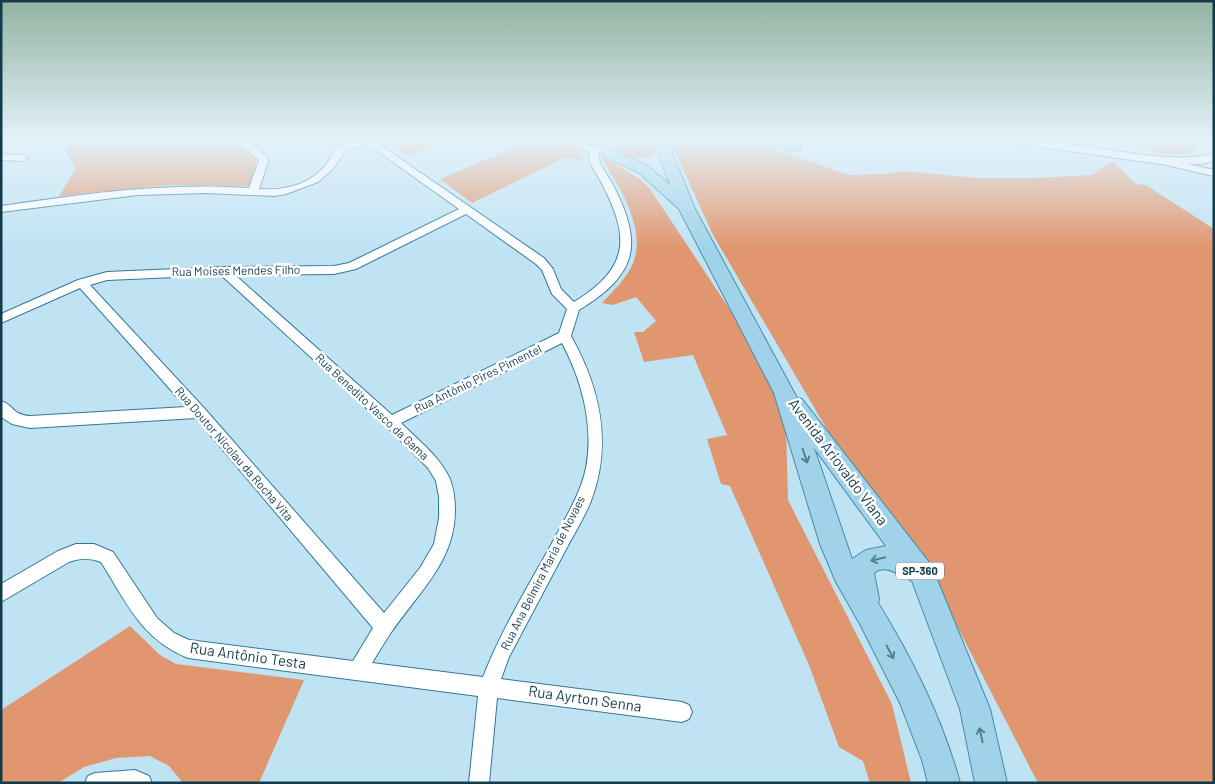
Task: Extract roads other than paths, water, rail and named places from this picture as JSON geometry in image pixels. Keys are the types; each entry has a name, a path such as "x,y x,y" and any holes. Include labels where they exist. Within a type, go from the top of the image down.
{"main road":[{"name":"SP-360","path":"651,177 687,209"},
{"name":"SP-360","path":"675,177 687,209 785,393"},
{"name":"Avenida Ariovaldo Viana","path":"785,393 922,574 975,709 991,783"},
{"name":"Avenida Ariovaldo Viana","path":"785,393 833,544 845,573 870,615 912,695 938,760 944,783"},
{"name":"SP-360","path":"870,615 861,578 861,568 870,560 887,556 922,574"}],"street":[{"path":"253,191 258,177"},
{"path":"1,209 49,202 177,189 274,193 303,187 318,177"},
{"path":"419,177 540,261 547,269 556,291 573,308"},
{"path":"565,336 573,308 593,296 606,284 620,268 626,254 626,242 621,216 604,177"},
{"name":"Rua Moises Mendes Filho","path":"1,319 82,283 107,276 224,271 334,270 352,266 466,210"},
{"name":"Rua Benedito Vasco da Gama","path":"224,271 391,422 433,464 444,480 447,497 447,518 442,546 426,574 384,627 357,671"},
{"name":"Rua Doutor Nicolau da Rocha Vita","path":"82,283 199,412 384,627"},
{"name":"Rua Antônio Pires Pimentel","path":"391,422 565,336"},
{"name":"Rua Ana Belmira Maria de Novaes","path":"479,783 489,686 502,652 583,501 592,469 596,443 594,413 577,358 565,336"},
{"path":"1,406 6,415 17,421 30,422 199,412"},
{"name":"Rua Antônio Testa","path":"1,594 64,556 76,552 94,552 107,557 151,624 168,639 188,649 489,686"},
{"name":"Rua Ayrton Senna","path":"489,686 682,712"},
{"path":"94,783 135,780 142,783"}]}
